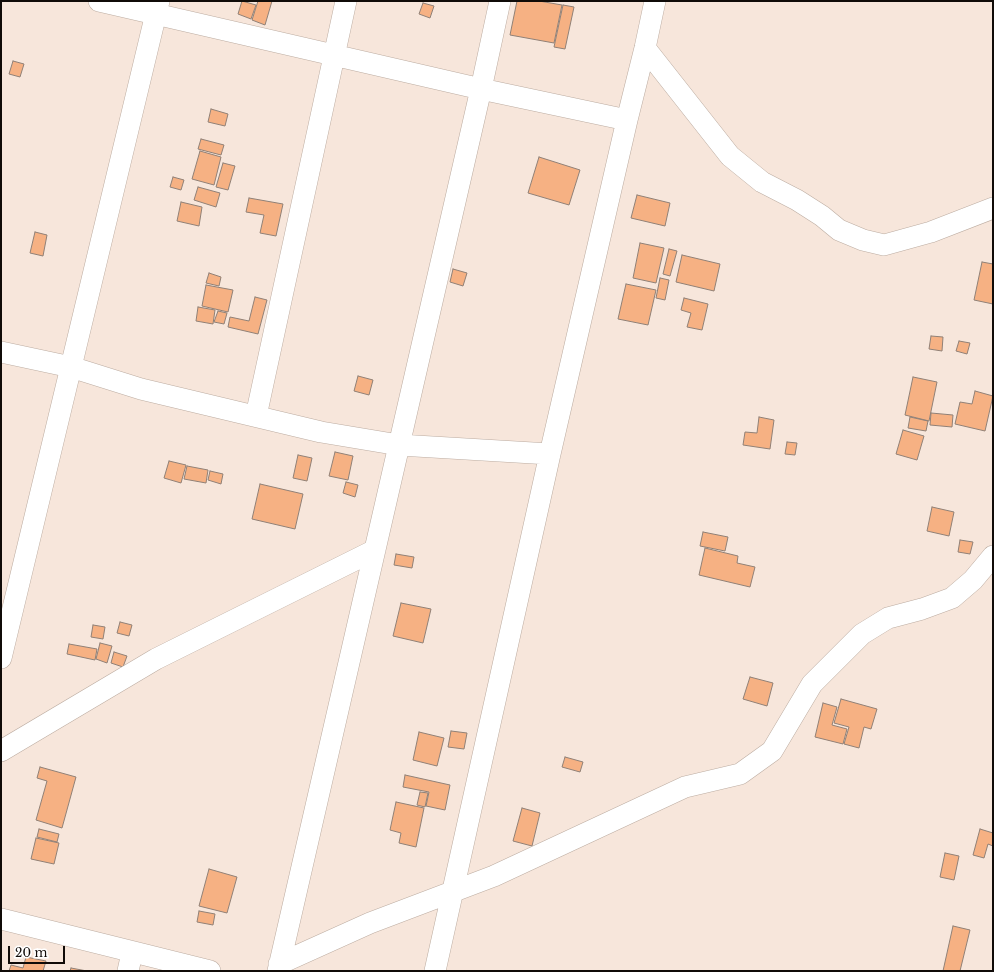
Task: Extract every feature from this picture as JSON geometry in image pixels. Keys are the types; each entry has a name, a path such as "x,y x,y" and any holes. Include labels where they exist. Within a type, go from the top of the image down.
{"street":[{"path":"99,1 158,8 334,56 627,120"},
{"path":"256,416 346,1"},
{"path":"278,968 500,1"},
{"path":"435,971 550,454 655,1"},
{"path":"1,658 158,8"},
{"path":"645,48 730,156 762,182 797,200 822,216 839,230 863,240 884,245 931,232 993,208"},
{"path":"1,352 71,368 141,389 321,432 399,444 550,454"},
{"path":"1,751 156,659 375,550"},
{"path":"278,968 370,923 494,876 685,787 740,774 772,751 812,684 862,634 888,618 922,609 952,598 973,580 993,556"},
{"path":"1,919 130,962 210,971"}],"building":[{"path":"242,1 256,5 251,19 238,14"},
{"path":"258,1 272,1 265,25 252,20"},
{"path":"517,1 539,1 562,5 554,43 510,35"},
{"path":"423,3 434,6 430,18 419,14"},
{"path":"563,5 574,7 565,49 554,47"},
{"path":"13,61 24,64 20,77 9,74"},
{"path":"211,109 228,114 225,126 208,122"},
{"path":"201,139 224,145 221,155 198,149"},
{"path":"200,151 221,157 214,185 192,179"},
{"path":"539,157 580,170 569,205 528,193"},
{"path":"223,163 235,166 228,190 216,187"},
{"path":"173,177 184,180 181,190 170,187"},
{"path":"198,187 220,193 216,207 194,200"},
{"path":"637,195 670,203 665,226 631,218"},
{"path":"249,198 283,204 276,236 260,233 264,215 246,212"},
{"path":"181,202 202,207 199,226 177,221"},
{"path":"35,232 47,235 43,256 30,253"},
{"path":"640,243 664,248 656,283 633,278"},
{"path":"669,249 677,251 670,276 663,274"},
{"path":"682,255 720,264 714,291 676,282"},
{"path":"982,262 993,264 993,304 974,300"},
{"path":"453,269 467,273 463,286 450,282"},
{"path":"209,273 221,277 219,286 206,283"},
{"path":"660,278 669,280 665,300 656,298"},
{"path":"626,284 656,290 648,325 618,319"},
{"path":"206,285 233,290 228,312 202,306"},
{"path":"255,297 267,300 258,334 228,327 230,317 249,321"},
{"path":"684,298 708,304 702,330 687,327 691,313 681,310"},
{"path":"198,307 215,310 213,324 196,321"},
{"path":"218,311 227,313 224,324 214,322"},
{"path":"931,336 943,337 942,351 929,349"},
{"path":"959,341 970,343 967,354 956,351"},
{"path":"358,376 373,380 369,395 354,391"},
{"path":"913,377 937,382 929,421 905,415"},
{"path":"975,391 993,396 985,431 955,424 960,402 972,404"},
{"path":"931,413 953,415 952,427 930,425"},
{"path":"759,417 774,420 770,449 743,445 745,432 757,433"},
{"path":"910,417 928,421 926,431 908,428"},
{"path":"903,430 924,436 917,460 896,454"},
{"path":"787,442 797,443 795,455 785,454"},
{"path":"335,452 353,456 348,480 329,476"},
{"path":"298,455 312,458 307,481 293,478"},
{"path":"169,461 186,465 181,483 164,478"},
{"path":"187,466 208,470 206,483 184,479"},
{"path":"210,471 223,474 221,484 208,480"},
{"path":"346,482 358,485 355,497 343,493"},
{"path":"260,484 303,494 295,529 252,519"},
{"path":"932,507 954,512 949,536 927,531"},
{"path":"703,532 728,537 725,551 700,546"},
{"path":"960,540 973,542 970,554 958,552"},
{"path":"705,548 738,556 737,563 755,567 750,587 699,575"},
{"path":"396,554 414,557 412,568 394,565"},
{"path":"401,603 431,609 423,643 393,636"},
{"path":"120,622 132,625 129,636 117,633"},
{"path":"93,625 105,627 103,639 91,637"},
{"path":"100,643 112,646 107,663 96,659"},
{"path":"69,644 97,649 95,660 67,654"},
{"path":"114,652 127,656 123,667 111,663"},
{"path":"750,677 773,683 767,706 743,699"},
{"path":"841,699 877,709 871,729 864,727 859,748 844,744 849,727 834,723"},
{"path":"823,703 837,707 832,725 847,729 843,744 815,737"},
{"path":"451,731 467,733 464,749 448,747"},
{"path":"419,732 444,738 437,766 413,760"},
{"path":"565,757 583,762 580,772 562,767"},
{"path":"40,767 76,777 62,828 36,820 47,781 37,778"},
{"path":"405,775 450,785 445,810 426,806 429,792 403,787"},
{"path":"420,792 428,793 425,807 417,805"},
{"path":"396,802 424,808 416,847 399,843 401,833 390,830"},
{"path":"522,808 540,813 532,846 513,841"},
{"path":"39,829 59,834 57,842 37,837"},
{"path":"980,829 993,833 993,846 988,844 984,858 973,855"},
{"path":"36,838 59,843 54,864 31,859"},
{"path":"945,853 959,856 954,880 940,877"},
{"path":"209,869 237,877 227,913 199,906"},
{"path":"199,911 215,914 213,925 197,922"},
{"path":"953,926 970,930 960,971 943,971"},
{"path":"26,957 46,961 43,971 9,971 11,965 23,968"},
{"path":"71,968 87,971 70,971"}]}
